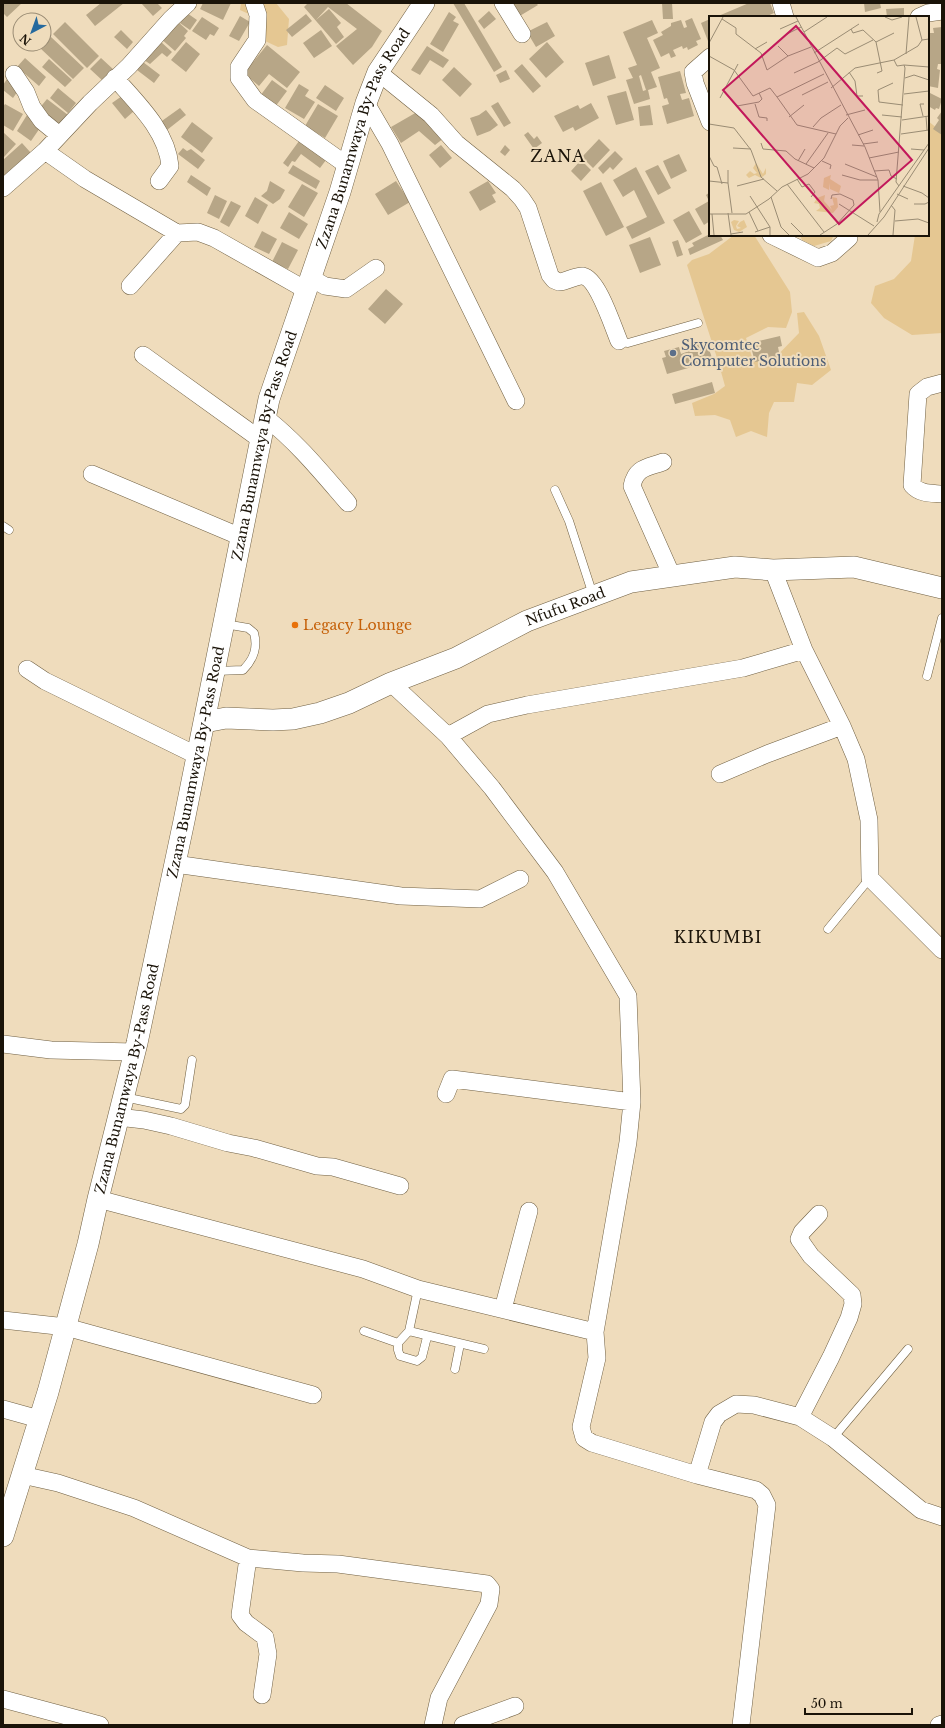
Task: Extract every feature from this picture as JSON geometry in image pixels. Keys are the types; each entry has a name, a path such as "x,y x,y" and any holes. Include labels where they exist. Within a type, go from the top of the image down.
{"street":[{"path":"3,188 45,151 170,19 188,3"},
{"path":"254,3 258,15 257,40 239,66 239,78 255,100 348,166"},
{"name":"Zzana Bunamwaya By-Pass Road","path":"3,1536 40,1419 66,1327 88,1244 134,1052 176,864 269,399 348,166 366,103 378,72 424,3"},
{"path":"503,3 522,34"},
{"path":"782,3 785,16"},
{"path":"921,16 928,13 942,11"},
{"path":"709,58 693,72 695,83 709,119"},
{"path":"378,72 432,115 456,143 514,190 528,208 550,275 554,280 559,282 582,276 589,279 596,287 619,341"},
{"path":"14,74 26,92 32,107 42,121 59,136"},
{"path":"115,78 145,113 158,132 169,153 170,166 159,181"},
{"path":"366,103 390,144 516,401"},
{"path":"45,151 85,179 177,234 198,232 214,238 309,284 346,289 376,268"},
{"path":"130,286 177,234"},
{"path":"774,236 818,258 832,253 849,238"},
{"path":"143,355 261,440"},
{"path":"942,383 927,387 918,394 912,485 916,490 923,493 942,494"},
{"path":"266,418 279,428 348,503"},
{"path":"663,462 638,471 632,486 672,576"},
{"path":"92,474 241,537"},
{"name":"Nfufu Road","path":"205,722 226,718 273,720 293,719 320,713 349,703 390,683 456,658 528,622 632,582 735,567 773,570 854,567 942,588"},
{"path":"773,570 804,650 842,726 856,759 869,820 870,878 942,950"},
{"path":"448,736 488,714 527,705 743,668 804,650"},
{"path":"27,670 45,681 198,756"},
{"path":"390,683 448,736 492,788 555,872 628,996 632,1102 628,1142 595,1332 597,1358 581,1427 584,1438 592,1444 697,1475 756,1490 762,1495 767,1505 741,1725"},
{"path":"720,774 767,754 842,726"},
{"path":"176,864 401,896 480,899 520,879"},
{"path":"3,1044 50,1050 134,1052"},
{"path":"446,1094 452,1079 512,1091 632,1102"},
{"path":"118,1117 144,1120 171,1126 228,1143 254,1148 316,1166 333,1167 400,1186"},
{"path":"98,1199 363,1270 418,1289 503,1308 595,1332"},
{"path":"503,1308 528,1211"},
{"path":"800,1417 831,1357 849,1318 853,1304 852,1295 811,1256 800,1239 802,1232 819,1214"},
{"path":"3,1320 66,1327 313,1395"},
{"path":"697,1475 713,1422 719,1414 736,1404 754,1405 800,1417 833,1438 921,1510 942,1517"},
{"path":"3,1409 40,1419"},
{"path":"22,1474 58,1483 134,1508 248,1558 303,1563 338,1564 487,1584 492,1589 489,1604 439,1698 434,1725"},
{"path":"248,1558 240,1615 246,1623 264,1637 268,1654 262,1695"},
{"path":"3,1699 100,1725"},
{"path":"463,1725 514,1706"}],"lane":[{"path":"619,341 628,344 698,323"},
{"path":"555,490 569,521 593,596"},
{"path":"927,676 942,618"},
{"path":"215,671 243,670 250,663 255,653 256,641 254,633 248,628 224,624"},
{"path":"828,929 870,878"},
{"path":"123,1096 181,1108 185,1105 192,1060"},
{"path":"418,1289 409,1331 398,1343 400,1356 417,1361 422,1357 427,1336"},
{"path":"364,1331 398,1343"},
{"path":"409,1331 484,1349"},
{"path":"455,1369 460,1344"},
{"path":"833,1438 908,1349"}],"shaded area":[{"path":"241,3 276,3 289,19 287,45 278,47 265,41 253,16 240,10"},
{"path":"929,122 942,132 942,333 912,335 884,318 871,303 875,286 894,279 911,261 915,236 929,236"},
{"path":"733,236 755,236 790,292 792,312 786,328 768,327 746,338 752,357 771,362 799,333 797,313 804,312 819,336 831,370 812,385 797,383 794,402 774,402 769,413 767,437 751,431 736,437 730,420 715,415 695,416 692,403 714,394 725,386 687,265 692,260 709,254"},
{"path":"800,236 834,236 831,241 814,246 802,240"}],"building":[{"path":"3,3 22,3 7,17 3,13"},
{"path":"101,3 124,3 95,26 86,15"},
{"path":"141,3 157,3 162,8 153,16"},
{"path":"203,3 231,3 223,20 200,9"},
{"path":"308,3 346,3 382,31 372,47 353,65 336,46 357,29 328,7 316,20 329,9 341,23 337,27 344,37 336,44 304,7"},
{"path":"453,3 464,3 502,67 494,72"},
{"path":"509,3 536,3 538,5 518,17"},
{"path":"662,3 672,3 673,19 663,19"},
{"path":"749,3 770,3 774,13 767,16 718,16"},
{"path":"864,3 880,3 881,8 865,12"},
{"path":"904,8 904,16 887,16 886,9"},
{"path":"489,11 496,19 484,29 478,21"},
{"path":"449,12 456,17 453,21 459,24 443,52 430,44"},
{"path":"187,13 197,20 190,30 180,23"},
{"path":"306,14 312,21 292,37 286,30"},
{"path":"240,16 250,22 239,41 229,36"},
{"path":"202,17 219,28 214,36 210,34 206,40 192,31"},
{"path":"692,18 701,39 696,41 698,45 688,50 687,47 683,49 682,46 673,50 676,56 671,58 669,53 661,57 653,40 663,35 661,32 671,26 671,23 681,20 684,28 687,27 685,21"},
{"path":"709,19 708,41 701,23"},
{"path":"176,20 188,31 184,36 186,38 175,51 160,38"},
{"path":"652,20 658,33 647,38 660,68 651,72 657,87 648,90 650,99 634,104 626,80 633,78 628,68 637,65 623,32","holes":["641,75 646,90 643,91 639,76"]},
{"path":"65,22 99,56 87,68 53,34"},
{"path":"547,22 555,36 536,47 527,32"},
{"path":"942,27 941,64 938,64 937,69 940,70 938,88 929,86 929,33 934,33 933,28"},
{"path":"121,30 133,42 127,49 114,37"},
{"path":"321,30 332,46 314,58 303,43"},
{"path":"52,38 84,68 73,79 44,52 52,52"},
{"path":"160,41 172,52 167,57 162,53 150,64 144,60"},
{"path":"186,42 200,54 186,72 171,60"},
{"path":"547,42 564,62 546,78 529,59"},
{"path":"267,45 300,72 287,88 269,74 259,86 244,73"},
{"path":"427,46 449,60 443,68 430,60 420,75 411,70"},
{"path":"609,55 616,78 593,86 585,63"},
{"path":"25,58 46,77 39,86 17,67"},
{"path":"101,58 114,70 103,81 90,69"},
{"path":"49,59 72,80 65,87 42,67"},
{"path":"143,62 160,75 154,83 137,70"},
{"path":"522,64 541,86 533,93 514,71"},
{"path":"454,67 472,84 460,97 442,80"},
{"path":"506,70 510,79 500,83 496,75"},
{"path":"680,71 686,93 680,94 682,100 689,98 694,116 667,124 662,106 669,104 667,98 664,99 658,77"},
{"path":"7,79 20,88 13,98 3,90 3,85"},
{"path":"272,80 287,91 275,107 260,96"},
{"path":"299,84 309,90 305,96 315,102 304,119 285,108"},
{"path":"325,85 344,98 336,111 316,98"},
{"path":"58,88 76,103 68,113 50,98"},
{"path":"626,91 634,120 616,125 607,96"},
{"path":"929,92 942,99 939,109 936,108 935,110 929,107"},
{"path":"122,96 134,111 125,119 112,103"},
{"path":"47,99 68,115 58,127 38,110"},
{"path":"498,102 511,123 504,127 491,106"},
{"path":"591,103 599,118 575,131 573,127 563,132 554,116 578,105 580,109"},
{"path":"5,104 23,114 13,131 3,125 3,107"},
{"path":"318,104 338,116 325,138 305,126"},
{"path":"650,105 653,125 640,126 638,107"},
{"path":"180,108 186,115 167,130 159,123"},
{"path":"486,110 498,125 490,131 477,136 470,118 479,115"},
{"path":"942,111 942,135 933,129 939,120 937,118"},
{"path":"417,112 444,138 435,145 419,131 401,143 391,127"},
{"path":"27,115 42,125 31,141 17,131"},
{"path":"192,122 213,138 202,153 181,137"},
{"path":"3,132 16,144 4,157 3,156"},
{"path":"528,132 534,139 537,136 542,143 534,149 524,135"},
{"path":"599,139 610,150 593,168 582,157"},
{"path":"299,141 326,160 320,168 301,154 295,162 292,161 288,167 283,163"},
{"path":"22,143 31,153 3,177 3,160"},
{"path":"441,145 452,158 440,168 429,155"},
{"path":"505,145 510,150 505,156 500,152"},
{"path":"183,148 187,151 191,149 205,160 198,169 178,154"},
{"path":"615,151 623,159 613,170 610,167 603,174 598,168"},
{"path":"679,154 687,171 671,179 663,161"},
{"path":"581,160 591,170 581,181 571,171"},
{"path":"293,165 320,181 316,189 288,173"},
{"path":"658,165 671,188 658,195 645,171"},
{"path":"636,167 665,223 632,239 626,227 647,217 634,190 623,197 613,180"},
{"path":"191,175 211,188 207,196 187,182"},
{"path":"270,181 285,190 280,199 273,204 261,196 267,191"},
{"path":"396,181 410,202 388,215 375,194"},
{"path":"488,181 496,193 492,195 496,202 480,211 469,192"},
{"path":"601,182 624,227 606,236 583,191"},
{"path":"302,184 318,193 304,217 288,207"},
{"path":"709,193 709,201 706,195"},
{"path":"215,195 227,201 219,219 207,213"},
{"path":"255,197 268,205 258,224 245,216"},
{"path":"231,201 241,206 229,227 220,222"},
{"path":"709,201 709,222 704,225 695,209"},
{"path":"689,211 702,234 686,243 673,220"},
{"path":"289,212 308,224 299,239 280,228"},
{"path":"262,231 277,239 269,254 254,247"},
{"path":"709,234 709,236 721,236 723,240 690,255 688,249 694,246 692,243"},
{"path":"650,237 661,265 640,273 629,245"},
{"path":"678,240 683,255 677,257 672,242"},
{"path":"282,242 298,250 288,269 272,262"},
{"path":"386,289 403,304 385,324 368,309"},
{"path":"780,336 782,346 778,347 780,357 755,362 750,343"},
{"path":"700,341 701,344 707,343 713,361 667,374 662,358 666,357 664,351 679,347 681,354 689,351 687,345"},
{"path":"712,382 715,393 675,404 672,394"}],"place":[{"name":"Skycomtec Computer Solutions","path":"673,353"},
{"name":"Legacy Lounge","path":"295,625"}],"district":[{"name":"ZANA","path":"558,156"},
{"name":"KIKUMBI","path":"718,937"}]}
